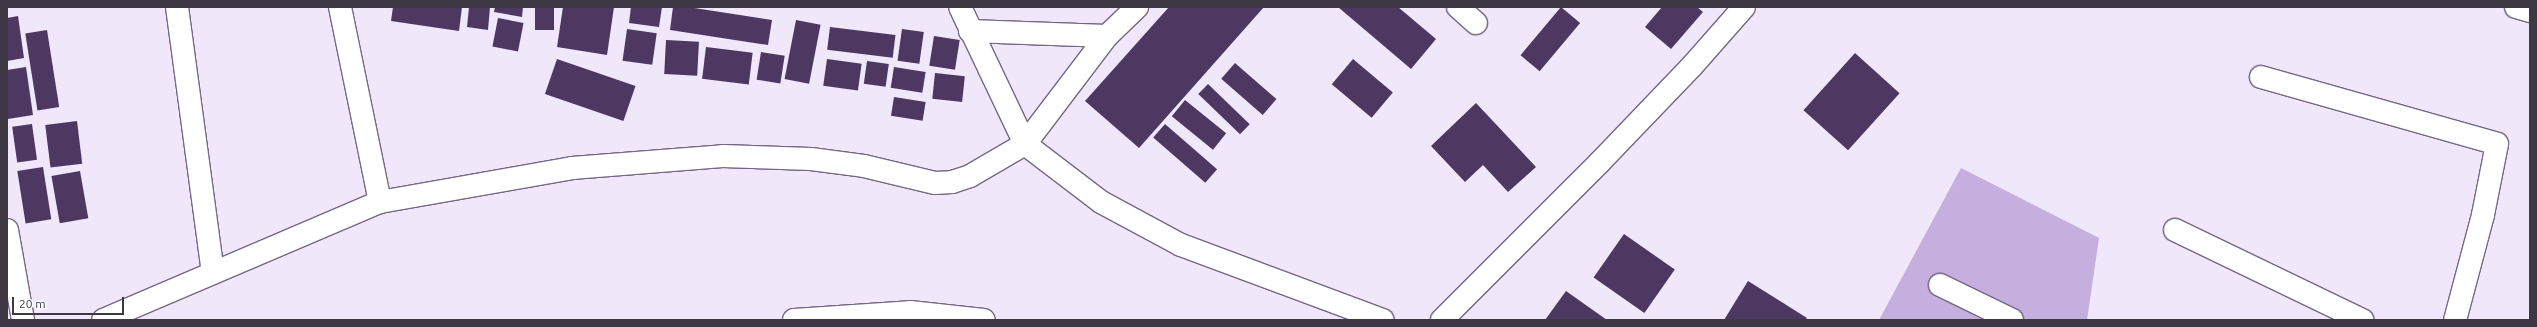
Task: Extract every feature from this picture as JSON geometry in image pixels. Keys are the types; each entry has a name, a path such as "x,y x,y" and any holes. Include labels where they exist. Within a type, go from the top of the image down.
{"street":[{"path":"177,7 213,273"},
{"path":"340,7 380,202"},
{"path":"960,7 970,31 1025,144 1101,202 1181,245 1383,320"},
{"path":"103,320 380,202 572,168 724,156 811,159 864,166 935,183 952,182 970,176 1025,144 1107,36 1137,7"},
{"path":"1458,7 1476,23"},
{"path":"1442,320 1599,164 1693,65 1744,7"},
{"path":"2516,7 2530,10"},
{"path":"970,31 1107,36"},
{"path":"2261,77 2497,144 2483,215 2455,320"},
{"path":"7,230 23,320"},
{"path":"2175,230 2362,320"},
{"path":"1940,285 2012,320"},
{"path":"794,320 910,312 984,320"}],"shaded area":[{"path":"1961,168 2099,238 2087,320 1879,320"}],"building":[{"path":"393,7 462,7 459,31 391,21"},
{"path":"469,7 490,7 488,30 467,27"},
{"path":"495,7 523,7 522,17 494,12"},
{"path":"535,7 554,7 554,30 535,30"},
{"path":"563,7 614,7 607,55 557,47"},
{"path":"631,7 662,7 659,27 629,23"},
{"path":"673,7 688,7 772,20 768,45 670,30"},
{"path":"1169,7 1264,7 1139,148 1085,101"},
{"path":"1338,7 1398,7 1436,39 1411,69"},
{"path":"1561,7 1580,23 1540,71 1521,55"},
{"path":"1662,7 1697,7 1703,12 1671,49 1645,27"},
{"path":"18,16 24,58 7,61 7,18"},
{"path":"498,18 524,23 518,51 492,46"},
{"path":"796,20 821,25 809,84 785,79"},
{"path":"830,27 896,35 893,58 827,50"},
{"path":"627,29 657,33 652,65 623,61"},
{"path":"902,29 924,32 919,64 898,61"},
{"path":"47,30 59,107 37,110 25,33"},
{"path":"934,36 960,40 955,70 929,66"},
{"path":"666,40 699,42 697,76 664,74"},
{"path":"706,47 753,53 749,84 702,79"},
{"path":"761,52 785,56 780,83 757,80"},
{"path":"1855,53 1900,93 1848,150 1803,110"},
{"path":"557,59 635,86 623,121 545,94"},
{"path":"827,59 862,64 858,91 823,86"},
{"path":"1353,59 1393,92 1372,118 1332,84"},
{"path":"867,61 889,64 886,87 864,84"},
{"path":"1235,63 1277,99 1263,115 1221,79"},
{"path":"26,67 33,115 8,119 7,70"},
{"path":"894,67 926,72 922,93 891,88"},
{"path":"935,73 965,76 962,102 932,99"},
{"path":"1208,84 1250,124 1240,134 1198,94"},
{"path":"894,97 926,102 923,121 891,116"},
{"path":"1185,100 1226,133 1213,150 1172,116"},
{"path":"1476,103 1536,167 1508,192 1483,165 1465,182 1431,146"},
{"path":"77,121 82,164 50,168 45,125"},
{"path":"32,124 37,160 17,162 12,127"},
{"path":"1165,124 1217,169 1205,183 1153,138"},
{"path":"43,167 51,219 26,223 17,171"},
{"path":"80,171 88,218 60,223 51,176"},
{"path":"1624,234 1675,270 1644,313 1594,277"},
{"path":"1748,281 1807,318 1805,320 1724,320"},
{"path":"1566,291 1607,320 1545,320"}]}
